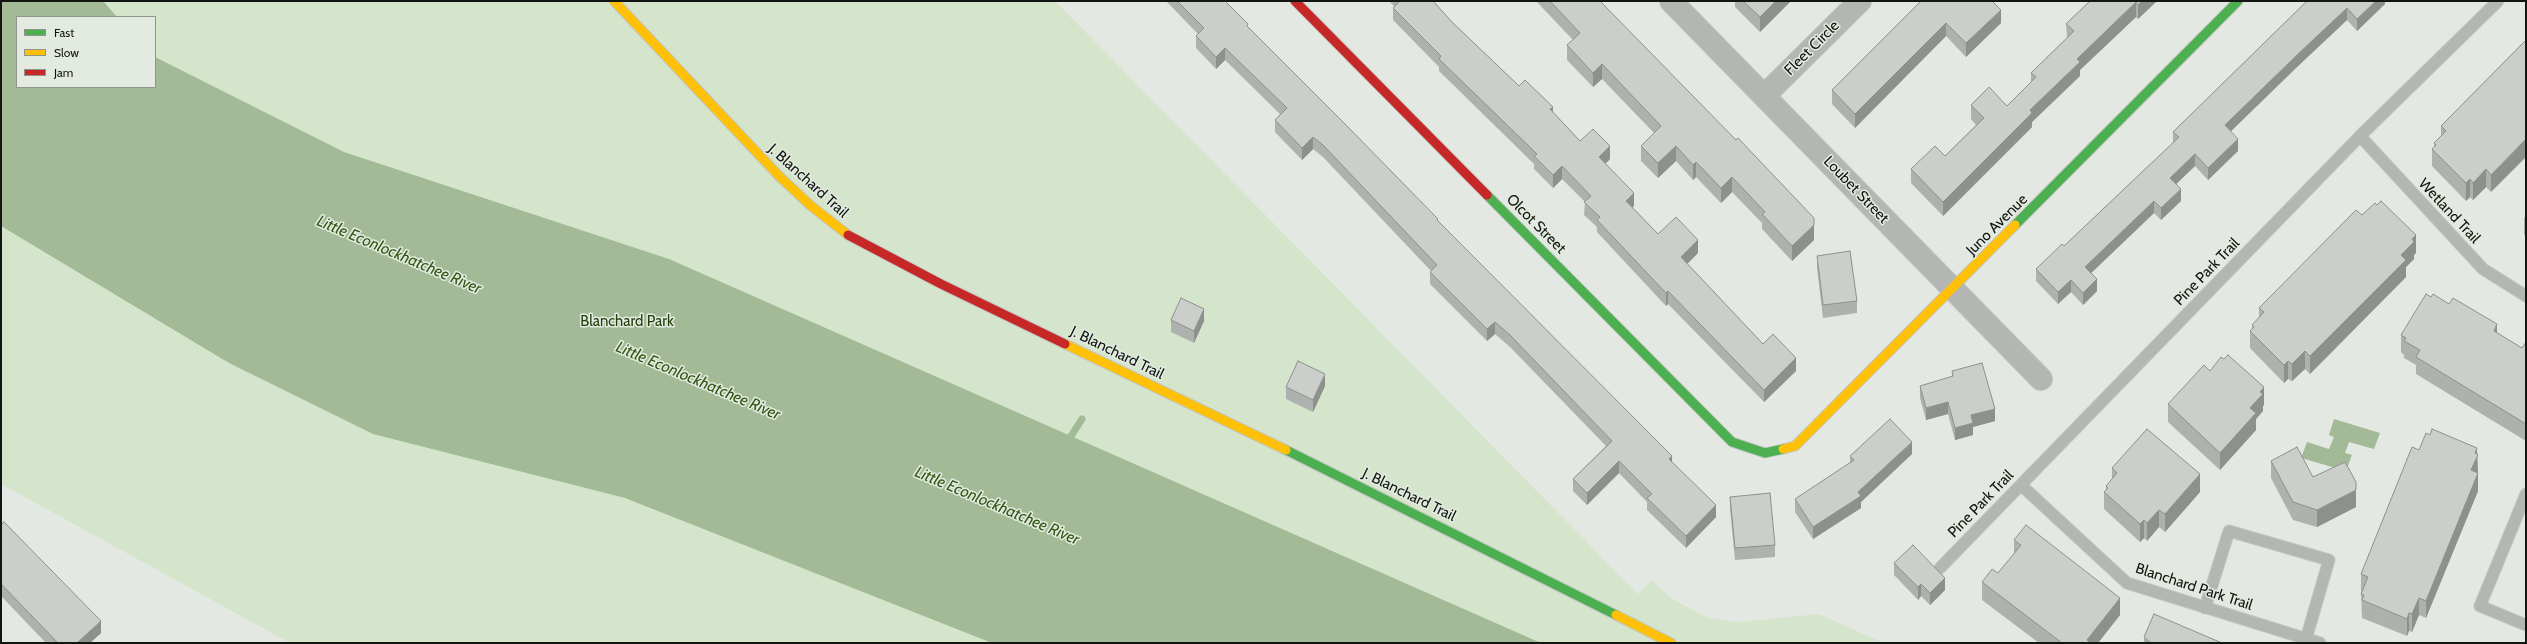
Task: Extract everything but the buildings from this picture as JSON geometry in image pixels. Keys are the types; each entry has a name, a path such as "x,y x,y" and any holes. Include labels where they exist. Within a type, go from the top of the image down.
{"street":[{"name":"J. Blanchard Trail","path":"614,1 768,165 810,205 850,236 941,284 1326,469 1671,643"},
{"name":"Olcot Street","path":"1295,1 1732,442 1766,453"},
{"name":"Loubet Street","path":"1671,1 2041,379"},
{"name":"Fleet Circle","path":"1764,96 1860,1"},
{"name":"Juno Avenue","path":"1766,453 1795,446 1954,289 2238,1"}],"lane":[{"name":"Pine Park Trail","path":"1940,568 2360,136 2498,1"},
{"name":"Wetland Trail","path":"2360,136 2483,269 2526,296"},
{"name":"Blanchard Park Trail","path":"2021,485 2127,583 2320,643"},
{"path":"2526,494 2480,606 2526,625"},
{"path":"2205,608 2229,531 2329,560 2306,639"}],"green space":[{"name":"Blanchard Park","path":"1,1 1055,1 1638,594 1652,580 1672,599 1708,618 1739,622 1819,614 1884,643 290,643 1,484"}],"water":[{"name":"Little Econlockhatchee River","path":"1,1 103,1 116,16 16,16 16,88 156,88 156,58 344,152 669,259 1541,643 992,643 625,498 373,434 229,363 1,226"},
{"path":"2334,419 2380,433 2374,449 2349,442 2345,453 2352,455 2346,471 2301,458 2307,442 2329,449 2334,437 2329,435"}],"waterway":[{"path":"1066,444 1082,419"}],"traffic: fast":[{"path":"2015,225 2238,1"},
{"path":"1487,195 1732,442 1765,453 1783,449"},
{"path":"1286,450 1616,615"}],"traffic: slow":[{"path":"614,1 779,176 810,205 848,235"},
{"path":"1783,449 1795,446 2015,225"},
{"path":"1065,344 1286,450"},
{"path":"1616,615 1671,643"}],"traffic: jam":[{"path":"1295,1 1487,195"},
{"path":"848,235 941,284 1065,344"}]}
